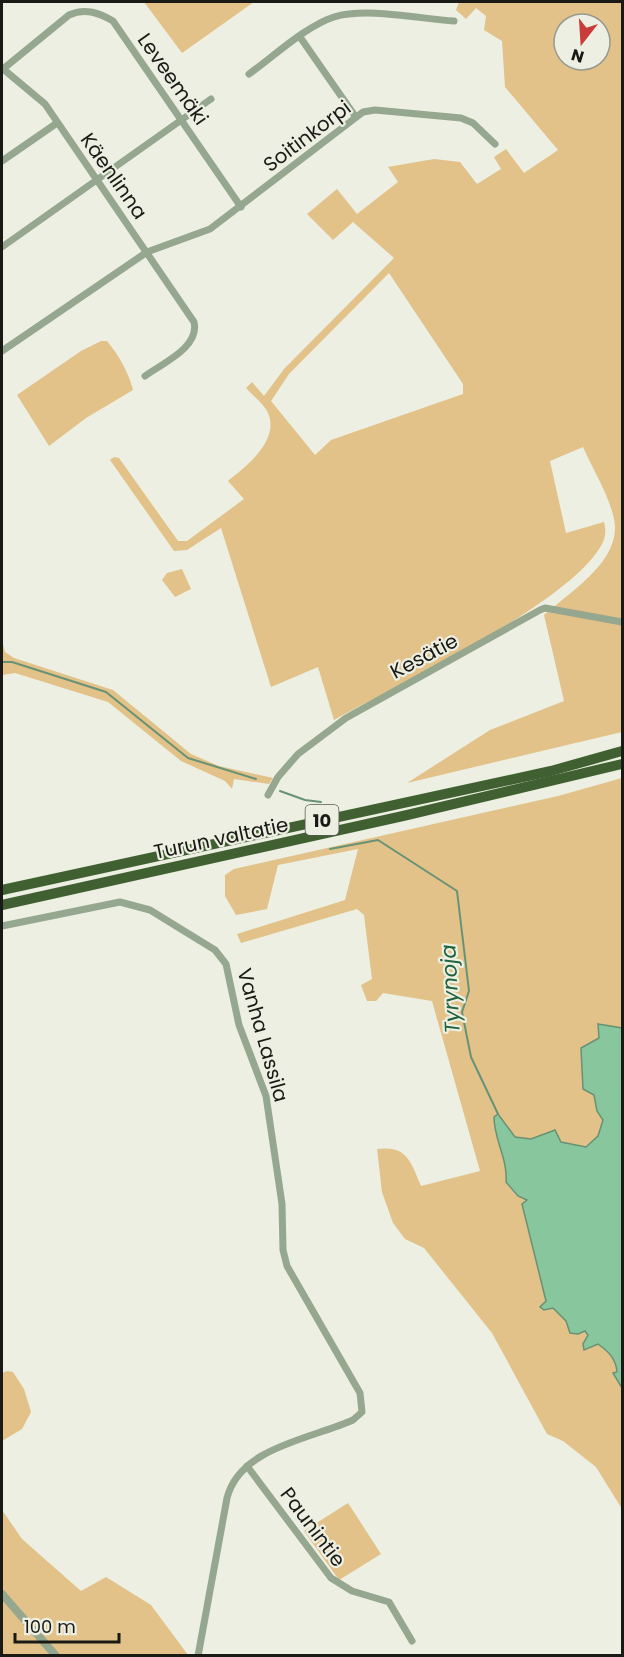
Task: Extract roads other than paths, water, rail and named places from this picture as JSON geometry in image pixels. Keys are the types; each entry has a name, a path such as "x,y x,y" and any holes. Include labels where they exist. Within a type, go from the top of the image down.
{"highway":[{"name":"Turun valtatie","path":"2,890 551,771 622,751"},
{"name":"Turun valtatie","path":"2,904 403,816 622,764"}],"street":[{"name":"Leveemäki","path":"2,69 69,15 79,10 102,14 113,21 241,207"},
{"path":"249,74 300,37 332,18 347,14 454,21"},
{"path":"300,37 355,116"},
{"name":"Käenlinna","path":"2,69 45,104 190,314 196,330 192,341 145,376"},
{"path":"2,247 211,99"},
{"name":"Soitinkorpi","path":"2,351 147,252 210,229 355,116 375,110 462,118 473,123 495,144"},
{"path":"2,161 57,123"},
{"name":"Kesätie","path":"268,795 278,777 298,754 346,718 540,610 545,608 622,622"},
{"name":"Vanha Lassila","path":"2,926 120,902 130,903 150,910 204,942 221,956 229,972 239,1025 266,1096 282,1204 283,1250 287,1266 360,1392 362,1412 353,1420 267,1453 247,1466"},
{"path":"198,1656 227,1498 237,1474 247,1466"},
{"name":"Paunintie","path":"247,1466 331,1578 352,1592 389,1602 412,1641"},
{"path":"2,1594 56,1656"}],"waterway":[{"name":"Tyrynoja","path":"2,662 12,662 106,692 188,758 256,779"},
{"path":"280,791 305,800 321,802"},
{"name":"Tyrynoja","path":"330,849 378,840 457,891 469,991 462,1012 471,1057 498,1114"}]}
